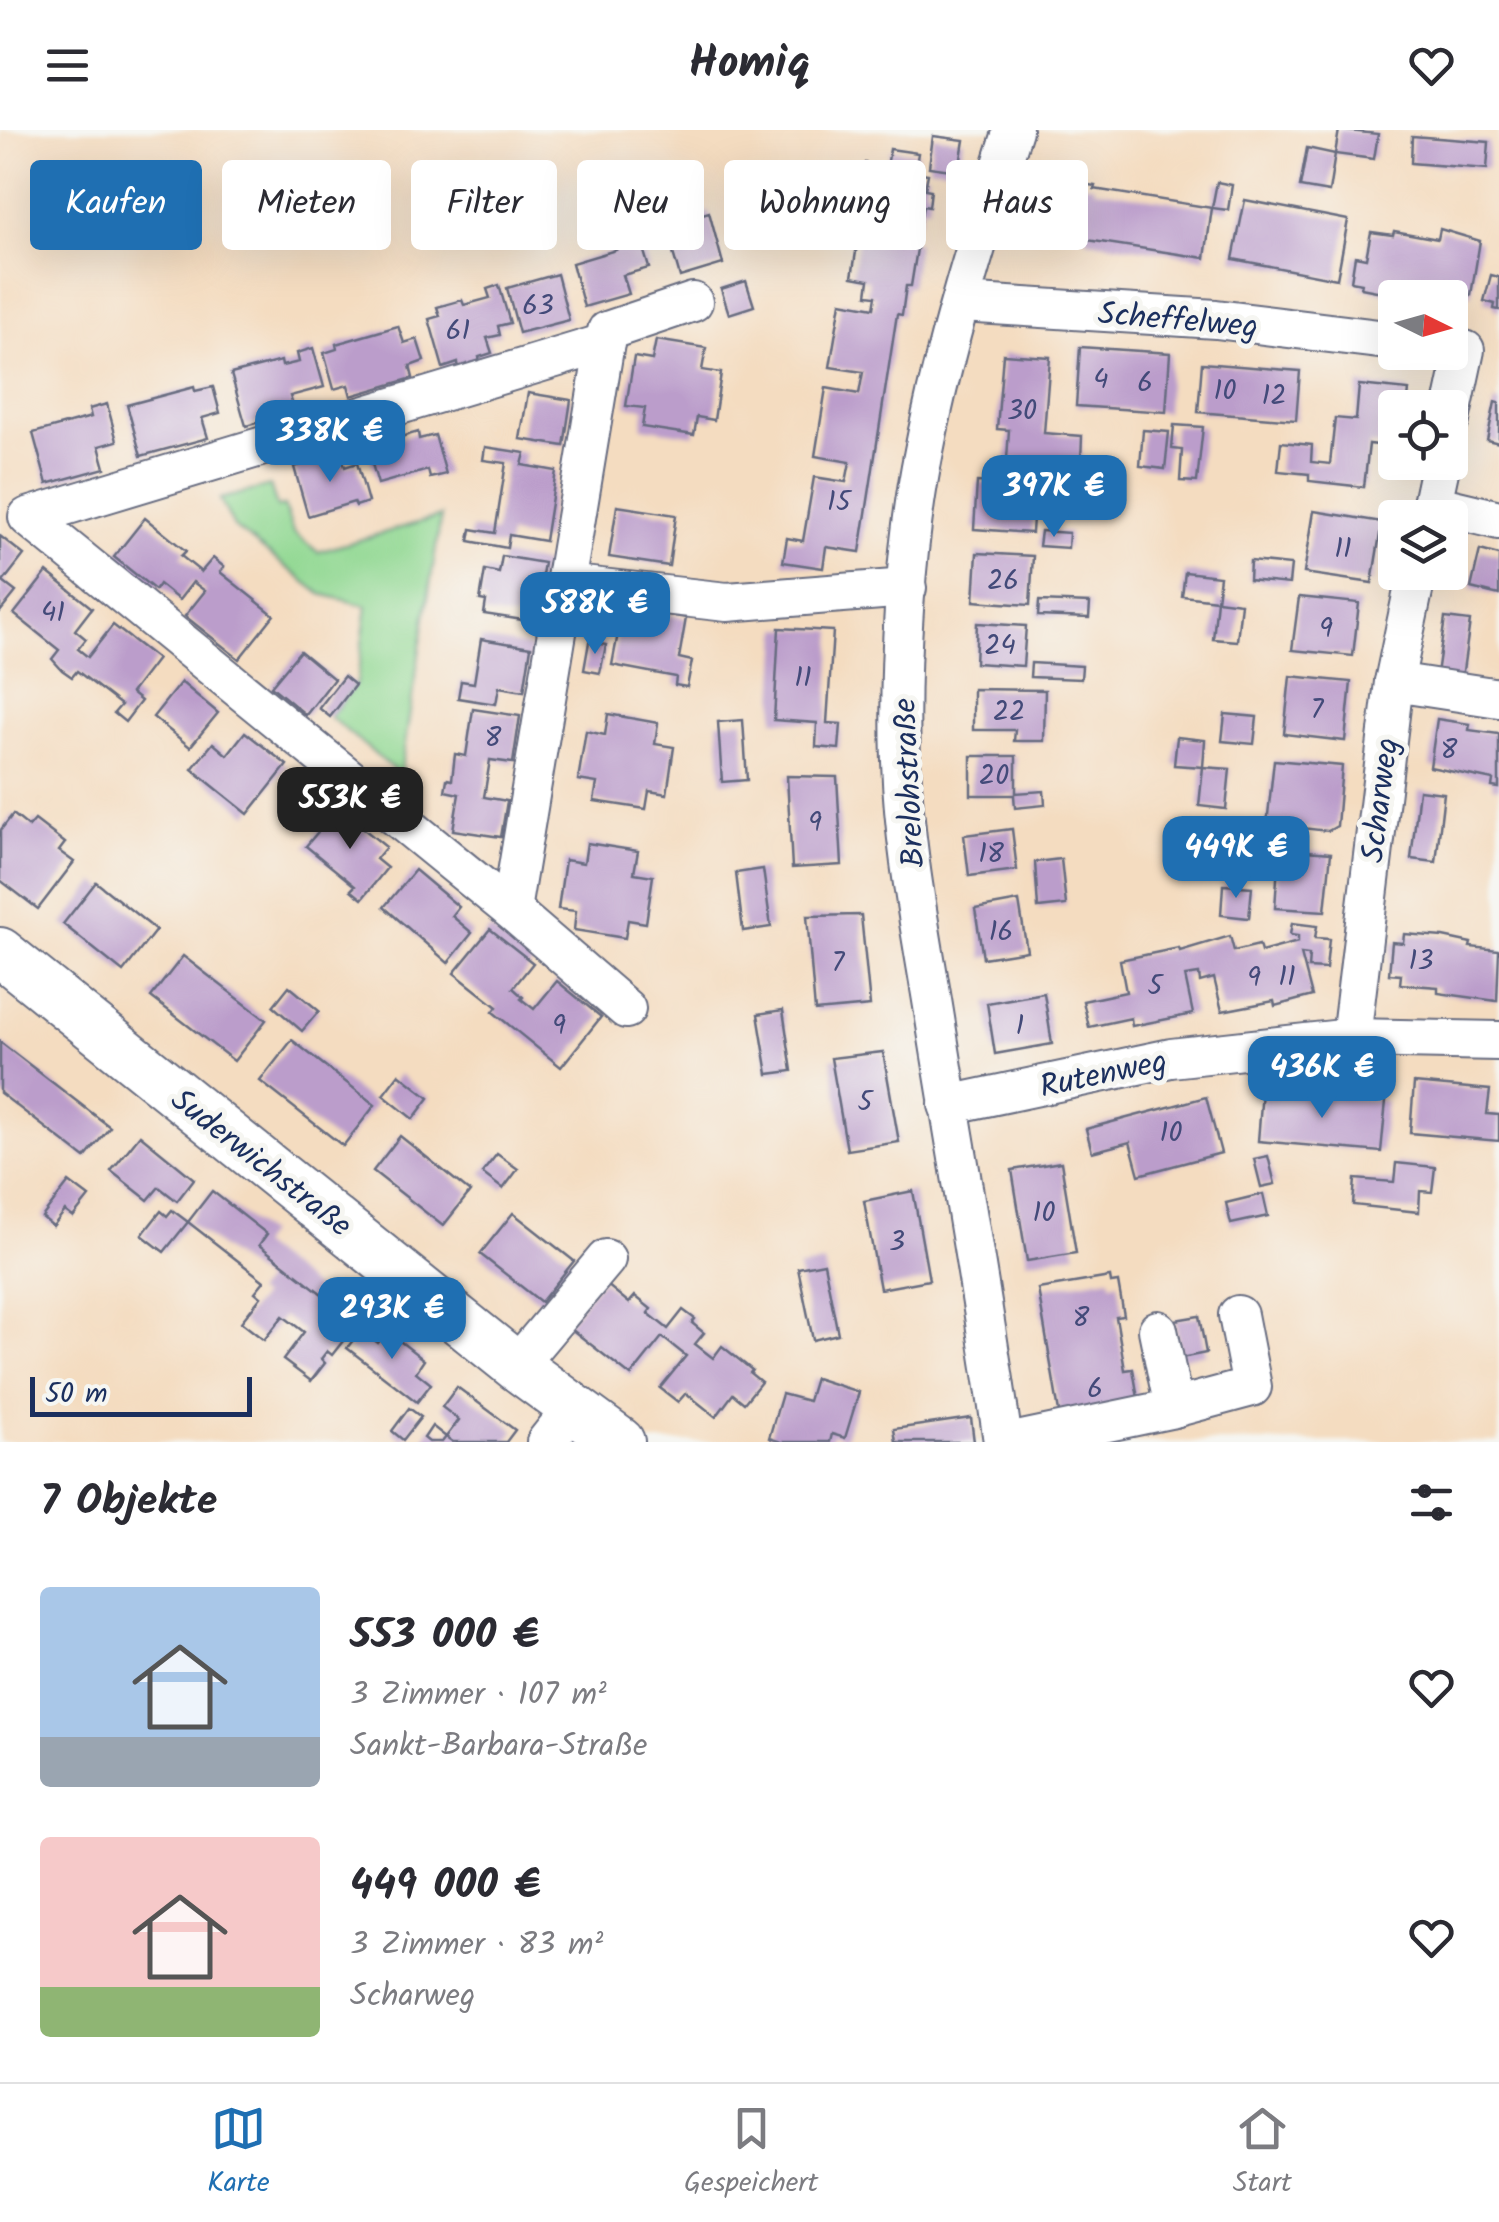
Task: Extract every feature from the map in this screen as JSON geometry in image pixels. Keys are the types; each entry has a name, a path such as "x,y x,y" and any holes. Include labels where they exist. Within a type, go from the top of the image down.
{"main road":[{"name":"Suderwichstraße","path":"0,952 516,1366 559,1426 620,1442"}],"street":[{"name":"Brelohstraße","path":"1003,1442 982,1287 909,861 901,742 906,588 924,452 961,303 1013,130"},
{"path":"511,910 607,330 693,302"},
{"name":"Scheffelweg","path":"961,303 1216,319 1378,340"},
{"path":"605,344 28,516 511,910 626,1009"},
{"path":"1459,390 1471,351"},
{"path":"1468,516 1499,520"},
{"path":"565,584 727,602 906,588"},
{"name":"Scharweg","path":"1351,1038 1394,682 1413,590"},
{"path":"1394,682 1499,698"},
{"name":"Rutenweg","path":"948,1105 1171,1058 1351,1038 1499,1040"},
{"path":"516,1366 606,1260"},
{"path":"1012,1442 1174,1408 1252,1387 1238,1315"},
{"path":"1158,1330 1174,1408"}],"green space":[{"path":"270,486 277,507 284,506 293,532 318,552 441,516 400,775 330,717 357,682 367,606 321,594 234,527 220,499"}],"building":[{"path":"1339,130 1378,134 1374,159 1335,154"},
{"path":"933,136 964,140 961,160 946,160 946,169 929,167"},
{"path":"1412,136 1489,142 1487,169 1411,163"},
{"path":"1307,148 1335,154 1329,192 1300,187"},
{"path":"890,149 918,153 917,160 888,160"},
{"path":"1217,182 1232,185 1228,210 1212,208"},
{"path":"1088,185 1212,208 1205,258 1088,240"},
{"path":"926,189 931,190 929,207 926,206"},
{"path":"1245,200 1348,220 1337,279 1233,259"},
{"path":"709,212 723,264 680,277 672,250 704,250 704,213"},
{"path":"1440,229 1480,241 1471,295 1468,280 1378,280 1378,291 1351,281 1355,256 1366,258 1371,232 1393,235 1394,231 1438,239"},
{"path":"616,250 644,250 649,268 623,275 629,294 584,307 572,263"},
{"path":"856,250 917,250 911,286 906,286 902,315 897,314 860,552 826,547 823,568 783,562 787,538 803,541 814,477 846,482 850,462 815,456 826,388 859,394 863,372 830,367 841,302 874,308 876,296 867,295 869,280 852,277"},
{"path":"557,274 569,320 519,333 507,288"},
{"path":"1491,275 1499,277 1499,310 1494,309 1495,304 1484,301"},
{"path":"746,281 754,306 729,314 721,289"},
{"path":"499,285 510,323 498,326 500,335 487,338 492,353 479,357 480,362 443,368 429,319 440,316 437,307 490,298 487,289"},
{"path":"398,326 404,343 417,339 424,361 410,366 413,378 351,396 348,385 334,389 324,353 337,349 336,344"},
{"path":"656,340 706,348 702,370 721,373 714,420 697,417 694,435 642,427 645,408 626,406 634,357 652,360"},
{"path":"1080,347 1170,353 1166,412 1076,406"},
{"path":"313,348 324,387 290,396 295,412 246,426 231,374 281,361 282,366 299,362 297,353"},
{"path":"1003,354 1050,357 1044,433 1082,436 1081,460 1068,459 1068,463 1007,459 1009,430 997,429"},
{"path":"1202,363 1300,371 1296,420 1198,412"},
{"path":"1359,385 1409,390 1378,390 1378,445 1369,444 1364,487 1309,481 1309,474 1278,471 1281,442 1312,445 1311,462 1330,464 1335,418 1356,420"},
{"path":"194,387 195,391 213,387 220,413 202,418 208,438 141,456 127,405"},
{"path":"528,393 571,400 564,446 520,439"},
{"path":"1495,402 1499,403 1499,443 1487,440"},
{"path":"107,404 117,441 99,446 105,468 47,484 33,433 91,417 89,409"},
{"path":"1174,425 1203,427 1197,482 1180,481 1182,450 1172,449"},
{"path":"1143,430 1169,432 1165,469 1140,466"},
{"path":"418,432 419,439 435,435 446,474 430,478 428,470 378,484 367,447"},
{"path":"485,447 525,453 522,465 556,471 545,541 509,535 507,548 469,541 471,529 495,533 506,463 483,460"},
{"path":"341,454 345,467 357,463 368,502 356,506 354,502 308,516 294,467"},
{"path":"977,482 1035,486 1032,533 974,529"},
{"path":"617,506 676,515 669,566 609,557"},
{"path":"1314,511 1378,521 1372,583 1304,573"},
{"path":"145,518 186,551 181,556 201,572 213,558 224,567 220,572 274,615 239,659 185,616 205,591 193,582 179,600 159,584 155,590 114,557"},
{"path":"1041,531 1069,533 1068,548 1039,546"},
{"path":"0,536 24,555 3,582 16,592 0,612"},
{"path":"1480,550 1499,555 1499,595 1471,588"},
{"path":"977,553 1033,556 1030,605 974,601"},
{"path":"502,556 544,563 536,610 525,608 523,620 484,614 486,601 480,600 485,570 499,573"},
{"path":"1250,561 1291,565 1289,584 1249,580"},
{"path":"47,572 92,608 75,630 86,639 78,649 88,657 113,625 157,659 131,693 141,701 125,722 114,713 121,705 77,671 72,677 62,670 52,659 59,650 14,614"},
{"path":"1185,572 1220,576 1217,600 1182,596"},
{"path":"1299,597 1359,603 1353,656 1292,650"},
{"path":"1217,600 1241,603 1237,641 1213,639"},
{"path":"1039,601 1090,603 1089,618 1038,616"},
{"path":"623,607 686,618 679,658 692,661 687,687 675,685 676,677 612,665"},
{"path":"1445,618 1470,621 1461,685 1436,681"},
{"path":"977,623 1026,626 1023,666 975,663"},
{"path":"779,628 833,631 827,723 841,724 839,749 816,747 817,723 774,720"},
{"path":"481,639 531,647 524,691 499,687 496,704 458,698 461,681 474,683"},
{"path":"589,642 606,645 600,673 584,670"},
{"path":"300,651 334,679 306,715 271,686"},
{"path":"1031,663 1082,666 1081,679 1030,677"},
{"path":"344,676 355,685 330,717 319,708"},
{"path":"1290,676 1351,682 1345,741 1284,734"},
{"path":"181,682 218,713 190,747 153,717"},
{"path":"973,689 1045,690 1044,741 1014,741 1015,730 973,730"},
{"path":"473,709 520,716 513,763 490,760 484,797 507,801 501,837 453,830 459,794 445,791 447,779 452,780 455,754 466,756"},
{"path":"608,714 658,723 655,744 674,747 667,794 649,791 646,809 594,801 597,783 578,780 586,731 605,735"},
{"path":"1225,714 1257,717 1254,744 1222,741"},
{"path":"1437,719 1470,724 1469,730 1499,734 1499,788 1492,787 1493,780 1430,767"},
{"path":"743,720 747,780 722,782 718,722"},
{"path":"245,732 287,765 248,814 192,769 213,743 227,755"},
{"path":"1177,737 1205,740 1203,767 1174,765"},
{"path":"971,756 1016,756 1016,793 1044,791 1045,805 1015,808 1014,795 971,795"},
{"path":"1274,760 1342,766 1337,826 1328,831 1267,824"},
{"path":"1203,767 1230,769 1226,809 1199,806"},
{"path":"787,776 837,777 842,865 792,868"},
{"path":"1419,790 1444,793 1436,862 1411,859"},
{"path":"338,808 386,847 376,859 387,868 362,899 351,890 355,886 306,846"},
{"path":"13,814 29,827 35,820 65,843 59,851 74,862 38,909 0,880 0,831"},
{"path":"1012,829 1017,870 969,876 964,835"},
{"path":"587,843 638,851 634,873 653,876 646,923 628,920 625,938 574,930 576,911 558,909 565,860 584,863"},
{"path":"1279,849 1331,853 1325,911 1275,908"},
{"path":"1061,859 1066,905 1038,908 1035,862"},
{"path":"763,869 771,927 743,931 736,873"},
{"path":"415,870 459,907 452,916 472,933 448,963 384,907"},
{"path":"96,882 156,930 123,972 63,924"},
{"path":"1223,885 1252,887 1249,918 1221,915"},
{"path":"1019,901 1027,951 983,958 975,909"},
{"path":"861,915 870,1006 815,1011 807,916"},
{"path":"1292,923 1317,926 1315,938 1329,939 1326,969 1308,968 1309,955 1301,954 1312,996 1275,1006 1274,1001 1222,1011 1214,978 1200,982 1199,974 1185,976 1193,1014 1132,1026 1131,1018 1089,1027 1083,1001 1126,992 1120,960 1179,948 1180,951 1230,936 1234,951 1259,945 1261,952 1298,942 1298,936 1290,935"},
{"path":"490,929 533,963 513,988 521,999 534,1009 557,981 601,1017 561,1067 493,1012 497,1007 454,973"},
{"path":"1404,934 1443,937 1471,943 1470,947 1499,950 1497,1001 1438,993 1438,987 1400,984 1401,975 1389,974 1392,942 1403,943"},
{"path":"183,956 266,1020 234,1061 151,997"},
{"path":"289,986 319,1011 302,1031 273,1006"},
{"path":"1044,993 1052,1044 995,1054 987,1003"},
{"path":"783,1010 792,1071 768,1074 758,1014"},
{"path":"292,1040 375,1105 343,1146 260,1081"},
{"path":"0,1042 110,1127 85,1158 0,1093"},
{"path":"883,1052 899,1142 847,1150 831,1058"},
{"path":"399,1074 429,1098 413,1119 383,1095"},
{"path":"1414,1083 1490,1090 1487,1114 1499,1115 1499,1141 1410,1133"},
{"path":"1262,1091 1386,1101 1381,1152 1258,1141"},
{"path":"1206,1097 1221,1153 1139,1175 1130,1142 1092,1152 1086,1129"},
{"path":"140,1135 194,1179 177,1201 159,1187 148,1200 111,1171"},
{"path":"400,1136 470,1192 443,1226 373,1171"},
{"path":"497,1154 518,1169 503,1189 482,1173"},
{"path":"1268,1156 1275,1184 1261,1187 1254,1159"},
{"path":"1061,1162 1076,1253 1027,1261 1012,1170"},
{"path":"1396,1163 1435,1167 1432,1192 1420,1191 1419,1212 1353,1205 1355,1179 1394,1182"},
{"path":"69,1182 89,1197 73,1217 65,1211 53,1226 42,1217"},
{"path":"212,1191 267,1234 259,1245 358,1322 332,1355 327,1351 321,1359 325,1363 311,1381 283,1360 304,1332 283,1316 264,1340 241,1322 261,1297 255,1292 264,1281 188,1222"},
{"path":"913,1191 929,1280 880,1289 864,1201"},
{"path":"1263,1194 1268,1216 1231,1224 1226,1203"},
{"path":"172,1210 188,1222 164,1252 142,1235 161,1211 167,1216"},
{"path":"513,1213 574,1261 541,1302 480,1254"},
{"path":"824,1263 838,1334 813,1340 798,1268"},
{"path":"1110,1277 1111,1283 1118,1282 1124,1316 1116,1317 1125,1370 1133,1369 1139,1404 1061,1424 1038,1289"},
{"path":"601,1280 629,1303 635,1296 668,1329 683,1310 704,1333 695,1344 713,1358 722,1346 761,1382 744,1403 733,1394 716,1417 686,1393 678,1402 660,1388 686,1356 662,1337 631,1376 566,1325"},
{"path":"1199,1316 1206,1353 1181,1358 1175,1320"},
{"path":"361,1330 378,1343 387,1331 424,1360 416,1372 431,1384 417,1402 347,1348"},
{"path":"815,1378 859,1392 845,1438 832,1434 830,1442 781,1442 769,1438 782,1394 808,1401"},
{"path":"457,1387 515,1430 506,1442 453,1442 446,1437 459,1420 442,1407"},
{"path":"409,1408 421,1417 403,1440 392,1431"},
{"path":"971,1418 974,1442 896,1442 894,1429"},
{"path":"432,1426 446,1437 442,1442 424,1438"}]}
